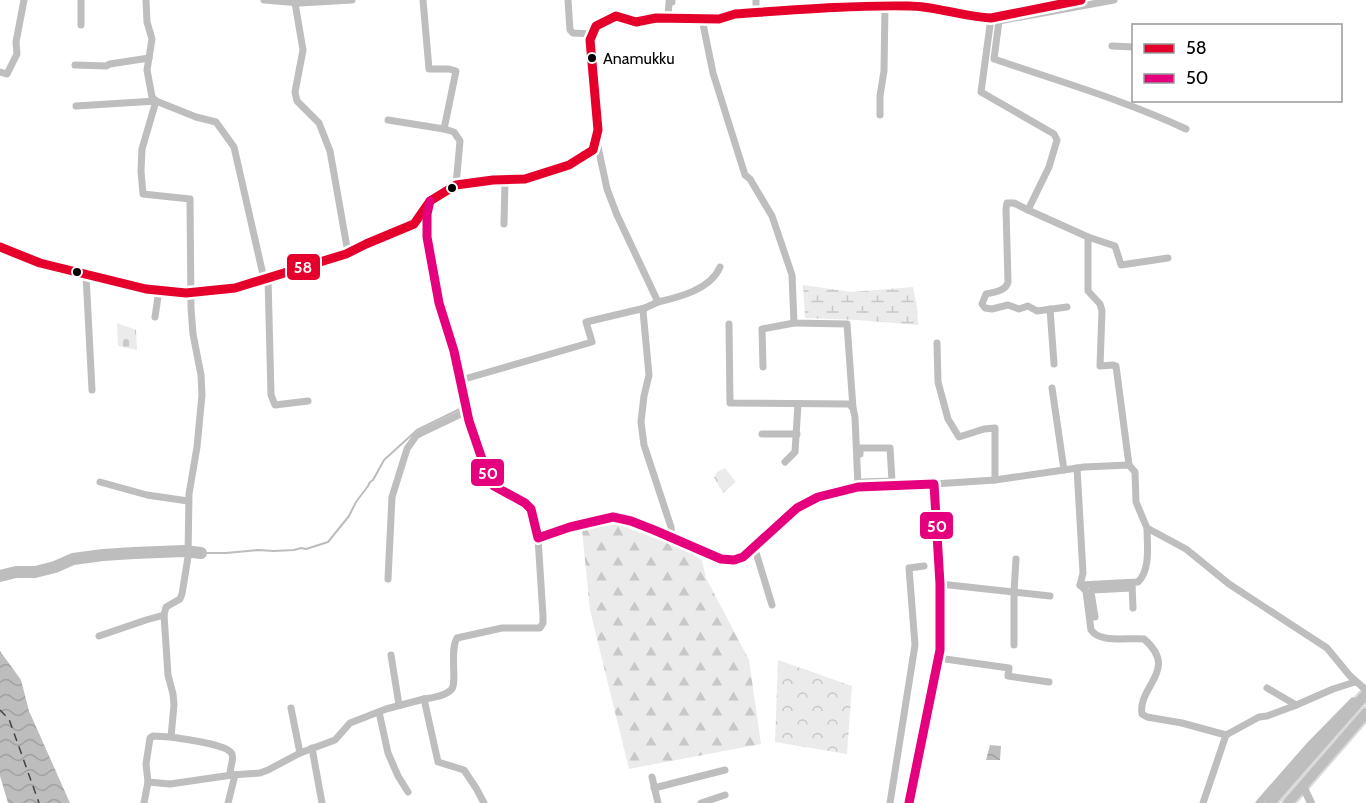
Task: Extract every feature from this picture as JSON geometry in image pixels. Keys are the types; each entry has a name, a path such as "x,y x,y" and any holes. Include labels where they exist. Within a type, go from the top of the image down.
{"main road":[{"path":"0,247 40,263 146,289 190,292 235,288 348,253 414,224 430,201 456,185 525,178 569,165 592,150 597,130 590,40 596,26 616,16 636,22 656,18 719,19 735,14 756,12 882,4 991,18 1081,0"},
{"path":"1270,803 1366,691"},
{"path":"1288,803 1366,713"}],"street":[{"path":"0,72 7,74 16,54 24,0"},
{"path":"81,0 78,14 81,25"},
{"path":"146,0 147,22 152,39 147,70 152,97 156,101 196,117 216,122 234,147 266,279 271,395 275,405 308,401"},
{"path":"264,0 295,3 352,0"},
{"path":"423,0 429,69 456,71 444,129"},
{"path":"568,0 570,30 573,33 593,34"},
{"path":"668,18 669,2 672,0"},
{"path":"756,0 756,12"},
{"path":"1114,0 999,21 994,59 1107,98 1186,129"},
{"path":"295,3 303,50 295,92 297,101 319,123 330,151 348,253"},
{"path":"880,115 884,71 882,4"},
{"path":"991,18 981,92 1054,135 1057,140 1049,167 1028,210"},
{"path":"702,19 712,73 745,175 750,179 772,216 792,275 794,323"},
{"path":"1112,46 1132,47"},
{"path":"75,65 106,66 149,58"},
{"path":"76,106 156,101"},
{"path":"156,101 142,149 143,194 190,199 190,292 193,334 201,375 202,395 197,447 188,501 188,558 182,594 180,599 166,607 164,615 168,675 174,705 171,737"},
{"path":"388,120 454,132 460,141 456,185"},
{"path":"594,144 598,147 616,215 658,302"},
{"path":"504,224 505,180"},
{"path":"148,782 170,784 260,773 268,770 300,753 335,740 350,723 399,705 451,690 454,686 453,658 454,643 457,638 502,628 540,628 543,622 538,538 531,509 525,503 494,486 484,465 467,411 454,351 439,303 427,237 427,214 430,201"},
{"path":"1067,307 1037,311 1028,306 1019,309 1008,305 992,309 985,308 982,304 986,294 1001,290 1007,286 1008,282 1007,203 1014,203 1088,237 1115,246 1121,265 1168,258"},
{"path":"1088,237 1088,291 1100,304 1101,311 1100,366 1116,366 1129,465 1135,472 1136,502 1148,528 1147,565 1143,577 1132,585 1092,590 1095,617"},
{"path":"461,380 592,342 586,322 682,297 718,273 720,267"},
{"path":"86,274 92,390"},
{"path":"155,317 159,290"},
{"path":"645,308 643,318 649,375 641,422 644,445 671,527 672,537"},
{"path":"1050,309 1054,364"},
{"path":"763,367 762,329 794,323 847,324 860,485"},
{"path":"729,324 730,403 849,404 853,408"},
{"path":"937,343 938,382 948,419 959,437 995,428 995,480"},
{"path":"1052,388 1064,470"},
{"path":"785,462 795,452 798,404"},
{"path":"388,579 392,497 407,449 416,436 467,411"},
{"path":"762,434 797,434"},
{"path":"538,538 570,527 613,517 631,521 721,559 734,560 743,557 797,508 818,497 860,485 892,481 890,448 860,448 860,485"},
{"path":"860,485 995,480 1077,468 1129,465"},
{"path":"1077,468 1083,573 1080,585"},
{"path":"100,482 147,495 188,501"},
{"path":"909,803 940,650 940,584 934,484"},
{"path":"1148,528 1186,549 1229,584 1327,648 1355,682 1366,691 1309,746 1259,803"},
{"path":"754,546 772,605"},
{"path":"1014,645 1016,559"},
{"path":"890,803 915,645 909,568 924,566"},
{"path":"940,584 1050,596"},
{"path":"1080,585 1132,585"},
{"path":"1080,585 1086,591 1091,630 1094,634 1119,639 1144,639 1159,659 1157,674 1146,695 1141,710 1142,714 1226,735"},
{"path":"1132,585 1133,608"},
{"path":"99,636 164,615"},
{"path":"390,655 399,705"},
{"path":"938,658 1010,668 1008,676 1049,682"},
{"path":"1203,803 1226,735 1259,717 1267,716 1355,682"},
{"path":"1267,688 1296,705"},
{"path":"424,699 438,762 466,772 484,803"},
{"path":"291,708 300,753"},
{"path":"379,712 387,753 408,792"},
{"path":"144,803 148,782 146,764 150,738 153,736 171,737 228,749 232,757 230,774 234,775"},
{"path":"312,748 322,803"},
{"path":"654,788 725,770"},
{"path":"228,803 234,775"},
{"path":"652,777 658,803"},
{"path":"1303,786 1311,803"},
{"path":"701,803 725,795"}],"green space":[{"path":"803,285 852,292 913,287 918,325 805,318"},
{"path":"117,323 136,330 137,350 118,346"},
{"path":"725,468 736,482 723,493 714,478 717,472"},
{"path":"617,524 686,550 702,560 706,578 749,660 761,744 629,769 590,610 582,530"},
{"path":"778,660 852,686 847,754 775,742"}],"water":[{"path":"0,651 21,680 29,711 70,803 8,803 0,776"},
{"path":"990,745 1001,746 1000,760 986,760"}],"waterway":[{"path":"201,553 306,549 328,542 349,516 384,460 417,430 464,407"},
{"path":"0,576 16,572 35,572 73,559 103,555 184,551 201,553"}],"ferry route":[{"path":"0,710 9,719 39,803"}],"transit line":[{"name":"58","path":"0,247 40,263 146,289 186,293 235,288 346,254 414,224 430,201 456,185 525,179 569,165 593,150 598,130 590,40 596,26 616,16 636,22 656,18 719,19 735,14 822,8 909,6 991,18 1081,0"},
{"name":"50","path":"430,201 427,214 427,237 439,303 454,351 469,421 494,486 525,503 531,509 538,538 570,527 613,517 631,521 721,559 734,560 743,557 797,508 818,497 858,487 934,484 940,584 940,650 909,803"}],"place":[{"name":"Anamukku","path":"592,58"}]}
